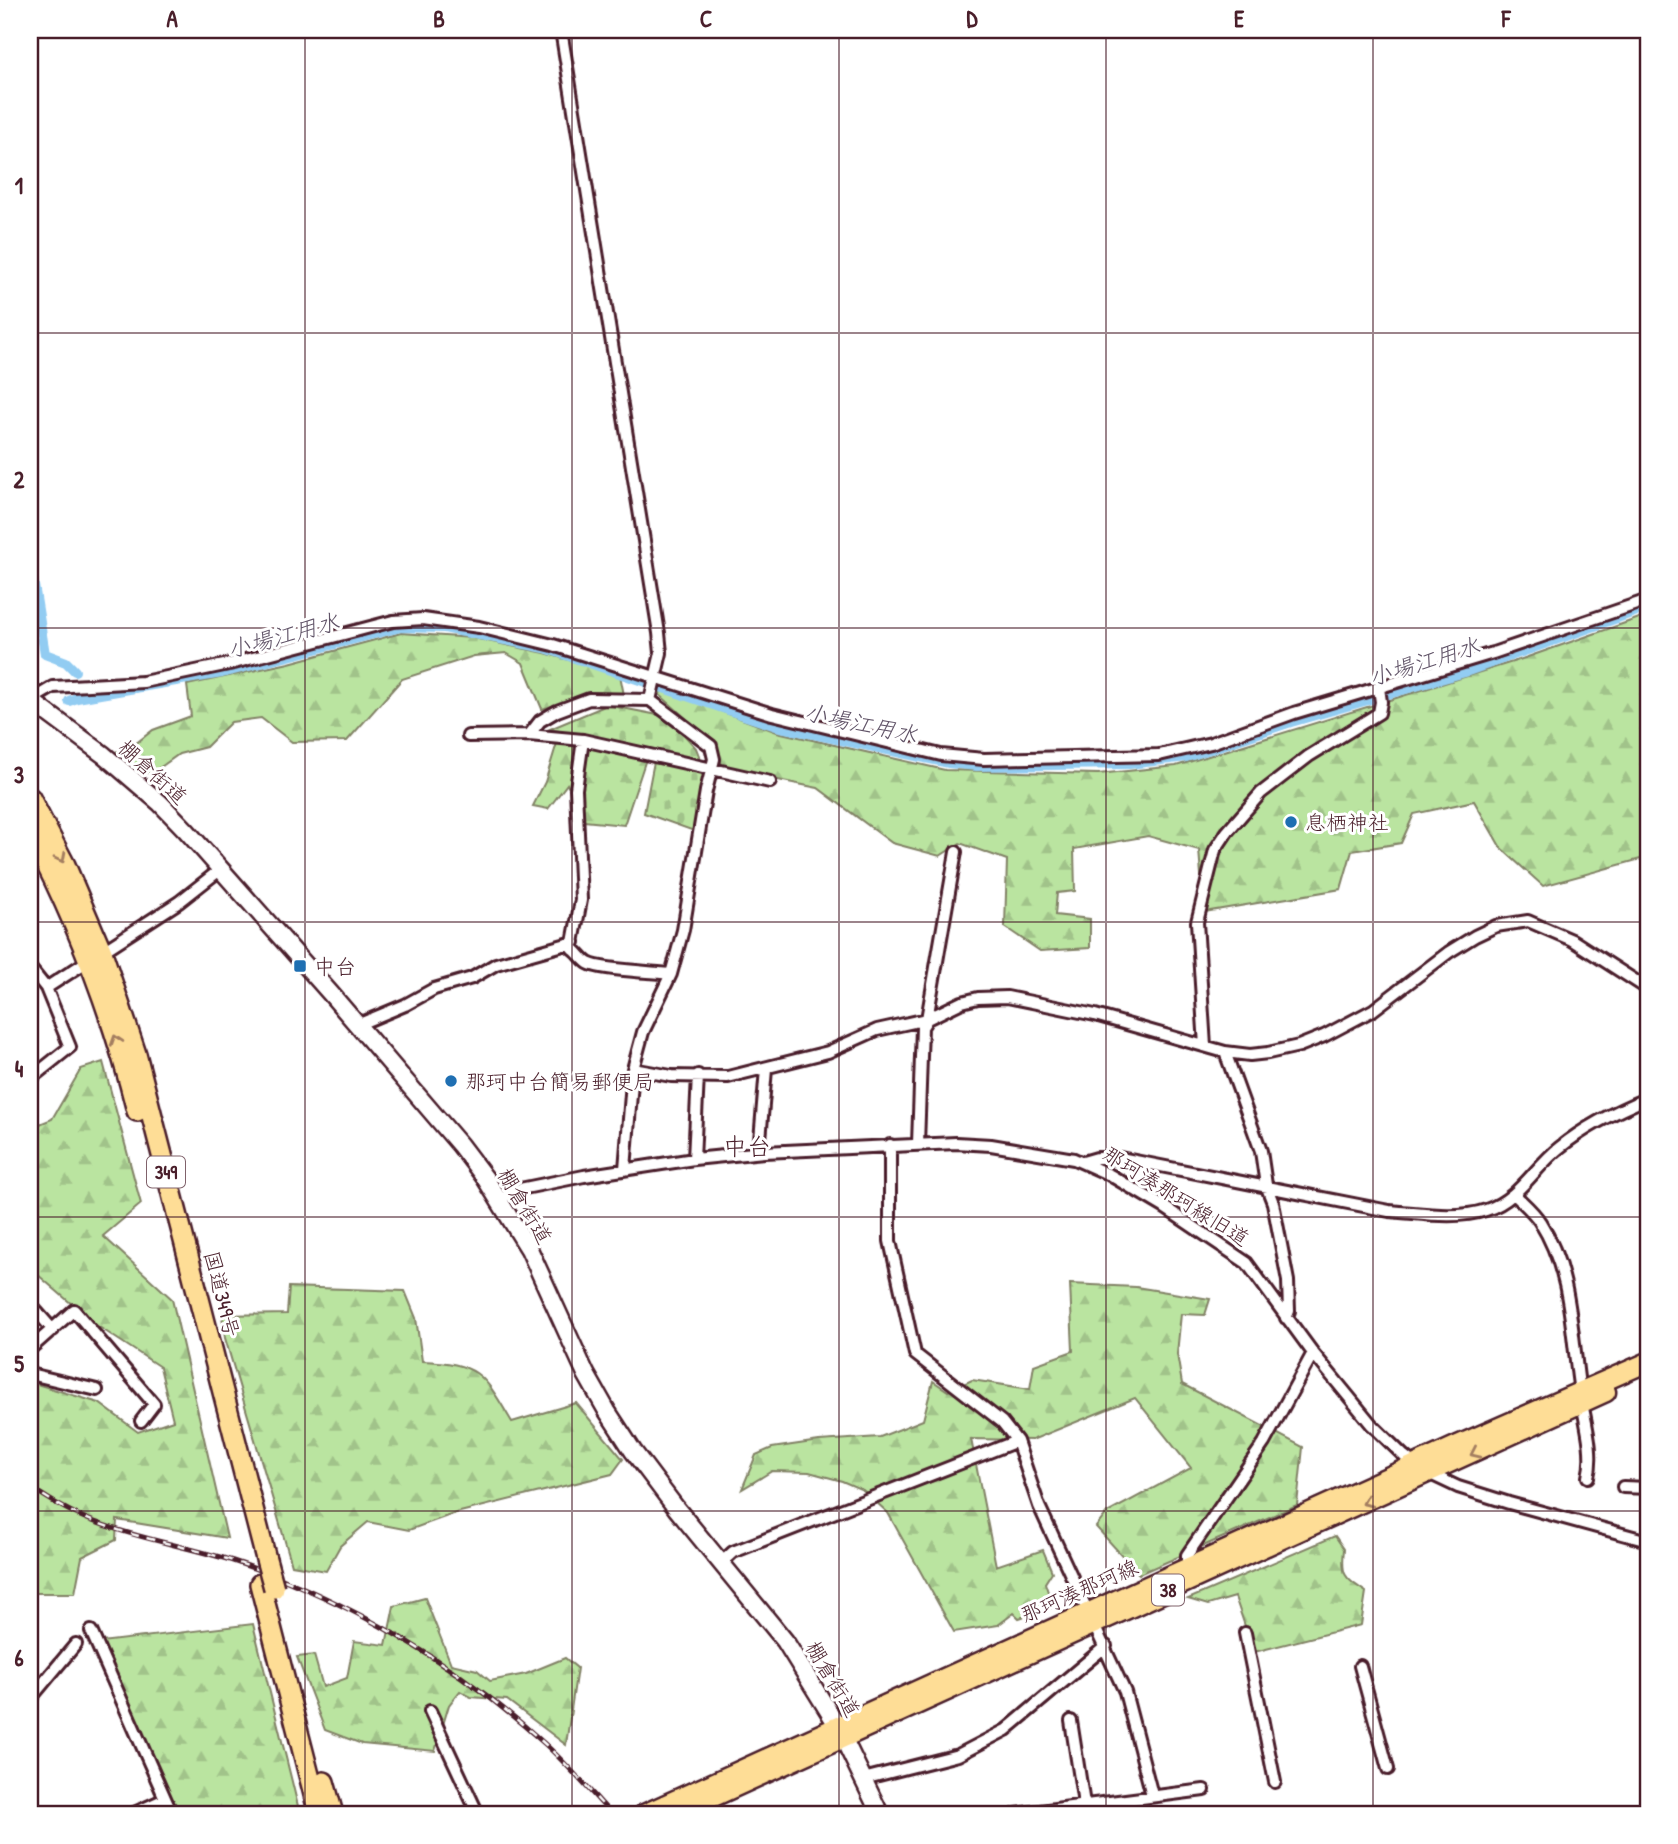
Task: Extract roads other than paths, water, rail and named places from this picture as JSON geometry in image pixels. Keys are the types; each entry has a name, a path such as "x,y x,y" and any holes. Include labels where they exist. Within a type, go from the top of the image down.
{"highway":[{"name":"国道349号","path":"30,798 65,865 95,957 103,1002 134,1095 267,1586 333,1814"},
{"name":"国道349号","path":"30,832 61,897 95,957"},
{"name":"国道349号","path":"267,1586 319,1814"}],"main road":[{"name":"那珂湊那珂線","path":"644,1814 840,1732 1581,1397 1648,1362"},
{"name":"那珂湊那珂線","path":"1581,1397 1648,1375"},
{"name":"那珂湊那珂線","path":"1091,1618 1187,1568 1422,1469"},
{"name":"那珂湊那珂線","path":"676,1814 840,1732"}],"street":[{"path":"561,30 659,633 660,653 653,687"},
{"path":"30,700 53,687 143,682 234,663 394,621 423,619 479,627 554,645 653,687 940,755 984,759 1159,755 1211,743 1294,713 1380,694 1648,600"},
{"path":"529,735 540,721 557,711 589,699 653,687"},
{"path":"625,1169 634,1069 643,1032 671,974 682,930 714,758 711,746 653,687"},
{"path":"1205,1046 1197,922 1214,850 1261,793 1309,756 1379,713 1380,694"},
{"name":"棚倉街道","path":"30,700 143,788 221,869 460,1144 485,1178 529,1249 586,1374 607,1411 643,1465 785,1641 840,1732 880,1814"},
{"path":"468,736 529,735 583,740 770,782"},
{"path":"583,740 576,789 581,900 572,948 596,967 671,974"},
{"path":"918,1144 922,1027 927,1018 956,852"},
{"path":"46,988 179,902 221,869"},
{"path":"634,1069 671,1076 728,1077 828,1052 877,1030 927,1018 962,1002 978,998 1007,997 1095,1015 1225,1052 1250,1055 1268,1053 1299,1046 1324,1036 1373,1010 1467,941 1496,926 1528,920 1572,940 1648,989"},
{"path":"358,1024 405,1005 435,989 472,978 496,964 574,942"},
{"path":"30,968 46,988 69,1047 30,1079"},
{"path":"1225,1052 1261,1151 1266,1185 1283,1244 1288,1282 1289,1311 1286,1318"},
{"path":"759,1152 766,1069"},
{"path":"694,1159 698,1075"},
{"path":"1083,1161 1120,1158 1376,1208 1427,1214 1469,1213 1487,1210 1515,1195 1556,1150 1581,1131 1595,1121 1648,1098"},
{"name":"那珂湊那珂線旧道","path":"499,1201 515,1190 625,1169 759,1152 918,1144 990,1145 1083,1161 1164,1207 1247,1263 1313,1353 1372,1425 1422,1469 1458,1487 1508,1503 1648,1541"},
{"path":"890,1145 890,1241 915,1354 1002,1422 1017,1441 1039,1506 1125,1692 1152,1795"},
{"path":"1515,1195 1539,1220 1561,1268 1572,1314 1588,1444 1588,1477"},
{"path":"30,1304 53,1330"},
{"path":"30,1349 74,1311 154,1404 141,1421"},
{"path":"1187,1568 1187,1555 1264,1443 1313,1353"},
{"path":"30,1374 97,1390"},
{"path":"722,1562 733,1552 1017,1441"},
{"path":"1623,1487 1648,1488"},
{"path":"92,1631 172,1814"},
{"path":"1245,1633 1275,1782"},
{"path":"30,1699 76,1644"},
{"path":"863,1779 958,1755 1006,1730 1106,1646"},
{"path":"1360,1666 1388,1769"},
{"path":"430,1711 478,1814"},
{"path":"1071,1721 1084,1804"},
{"path":"1016,1814 1204,1790"},
{"path":"132,1814 165,1799"}],"waterway":[{"path":"30,560 45,654 66,662 75,671"},
{"name":"小場江用水","path":"69,701 222,673 401,627 444,628 545,648 776,726 949,763 977,766 1129,764 1186,757 1291,722 1465,672 1648,607"}],"railway":[{"path":"30,1487 53,1502 95,1522 233,1561 275,1576 317,1594 398,1636 476,1687 512,1715 555,1753 611,1814"}],"place":[{"name":"息栖神社","path":"1291,822"},
{"name":"中台","path":"300,966"},
{"name":"那珂中台簡易郵便局","path":"451,1081"}],"district":[{"name":"中台","path":"747,1146"}]}
